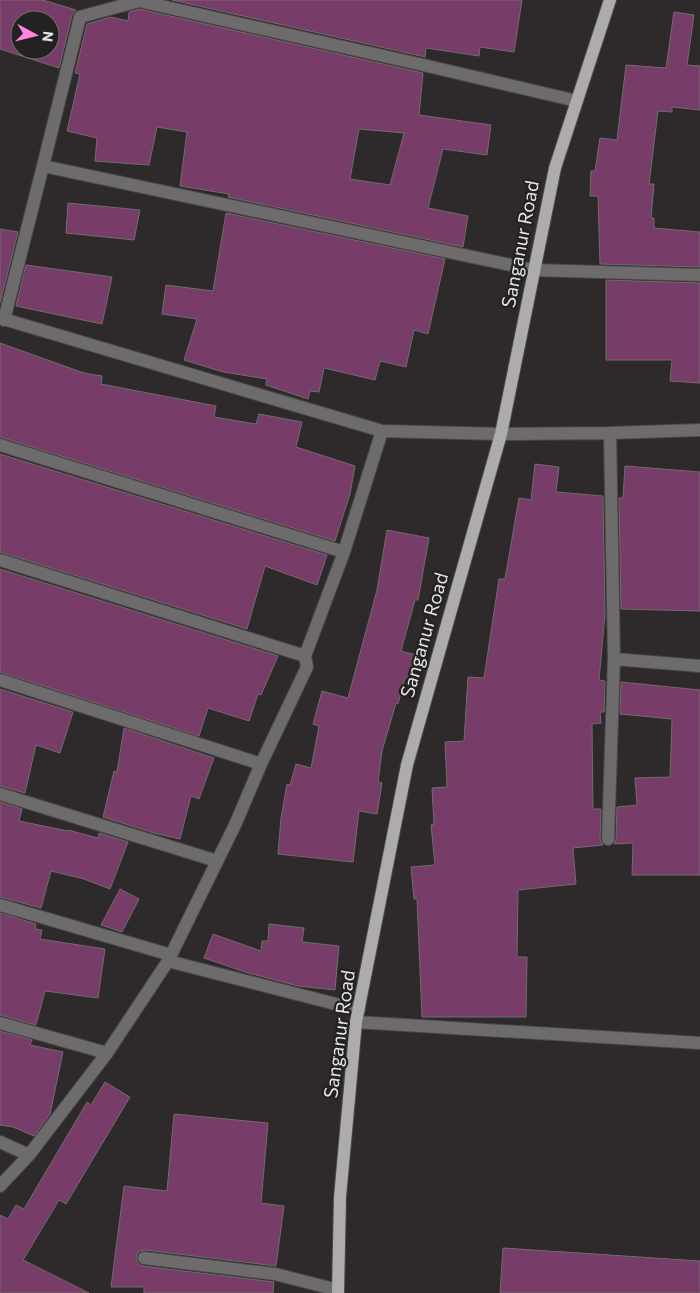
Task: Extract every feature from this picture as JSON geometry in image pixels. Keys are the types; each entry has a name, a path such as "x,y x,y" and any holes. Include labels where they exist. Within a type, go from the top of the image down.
{"main road":[{"name":"Sanganur Road","path":"338,1291 340,1197 357,1016 406,764 501,434 555,168 610,0"}],"street":[{"path":"577,101 139,1 80,17 2,319 382,432 501,434 700,430"},
{"path":"43,166 534,270 700,274"},
{"path":"0,1186 28,1155 107,1053 170,958 235,825 261,764 307,667 305,656 344,552 382,432"},
{"path":"608,839 614,659 610,433"},
{"path":"0,445 344,552"},
{"path":"0,560 305,656"},
{"path":"614,659 700,666"},
{"path":"0,680 261,764"},
{"path":"0,794 216,861"},
{"path":"0,904 357,1016 700,1043"},
{"path":"0,1023 107,1053"},
{"path":"0,1142 28,1155"},
{"path":"144,1258 275,1274 338,1291"}],"building":[{"path":"0,0 43,0 76,10 72,15 59,68 34,60 60,60 60,10 10,10 10,52 0,49"},
{"path":"172,0 522,0 514,52 480,47 479,56 426,48 425,57"},
{"path":"139,9 423,73 419,115 491,125 487,155 443,149 428,208 468,216 463,247 228,197 229,194 180,186 187,132 157,127 149,165 95,161 97,138 67,131 80,74 75,73 87,24 111,17 128,21 129,12","holes":["359,129 404,133 390,185 350,179"]},
{"path":"674,12 694,15 687,65 700,66 700,110 672,107 672,112 658,111 649,184 654,184 651,218 654,218 654,228 700,232 700,267 600,264 598,196 590,196 591,171 595,171 600,138 617,140 626,65 666,68"},
{"path":"68,203 140,210 134,240 66,233"},
{"path":"226,213 445,259 428,334 414,330 406,367 380,361 375,380 324,368 319,392 310,391 308,399 266,385 267,379 223,372 184,360 197,319 162,314 166,285 213,291"},
{"path":"0,229 18,232 0,303"},
{"path":"26,265 112,277 102,324 16,306"},
{"path":"606,280 700,283 700,383 670,381 672,360 606,360"},
{"path":"0,343 84,373 102,376 101,384 216,406 214,417 256,424 259,414 302,422 296,447 355,466 350,494 335,541 0,437"},
{"path":"0,454 327,555 317,585 265,566 247,629 0,552"},
{"path":"535,464 559,467 556,492 603,496 605,614 599,680 605,681 604,712 600,712 601,723 592,724 593,809 601,809 600,839 603,845 573,848 576,884 518,890 517,957 527,957 526,1017 422,1017 417,899 414,899 411,867 435,865 431,825 434,824 432,788 447,787 445,742 464,741 468,677 484,678 499,579 505,579 519,498 531,500"},
{"path":"625,466 700,472 700,611 621,609 619,498 623,498"},
{"path":"387,530 429,538 418,600 415,600 401,651 416,655 409,679 405,678 398,704 396,703 382,751 378,782 382,783 377,814 359,811 353,862 278,854 281,818 287,784 290,785 296,764 311,768 319,726 313,724 322,691 348,698 377,590"},
{"path":"0,569 278,656 261,695 258,694 249,721 208,708 199,736 0,672"},
{"path":"621,682 700,690 700,875 632,875 633,843 614,844 616,839 617,807 637,805 635,778 670,777 672,719 620,714"},
{"path":"0,689 73,712 60,753 36,745 25,793 0,786"},
{"path":"124,728 214,758 199,799 191,796 180,839 103,817 114,771 117,772"},
{"path":"0,802 22,809 19,821 68,830 98,838 99,833 128,842 110,889 84,879 51,871 41,908 0,897"},
{"path":"120,889 139,899 122,932 101,925"},
{"path":"0,913 36,924 35,929 42,930 40,939 105,949 98,998 45,991 36,1025 0,1015"},
{"path":"269,924 304,928 302,942 339,946 335,990 298,986 245,972 204,958 213,934 261,951 262,941 268,941"},
{"path":"0,1031 32,1040 30,1045 63,1052 50,1114 34,1136 13,1127 0,1125"},
{"path":"105,1082 130,1097 66,1204 59,1200 23,1260 89,1293 0,1293 0,1215 8,1219 16,1205 24,1209 87,1102 91,1105"},
{"path":"174,1114 268,1123 261,1203 284,1206 276,1266 145,1250 137,1254 137,1262 143,1266 274,1282 273,1293 144,1293 144,1287 111,1287 124,1186 167,1191"},
{"path":"503,1248 700,1261 700,1293 500,1293"}]}
